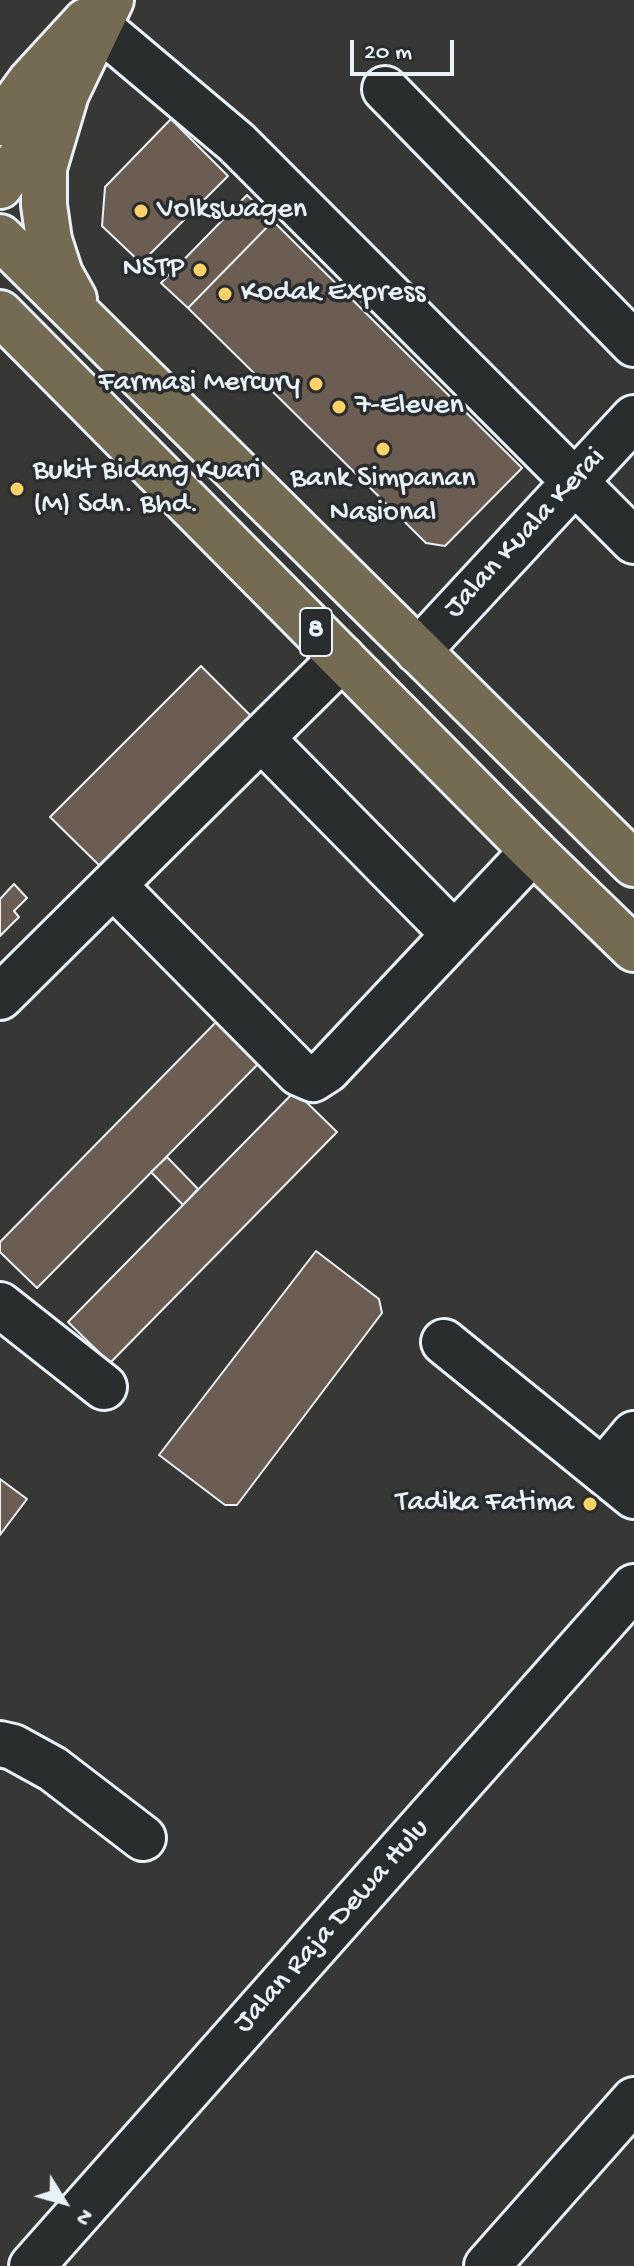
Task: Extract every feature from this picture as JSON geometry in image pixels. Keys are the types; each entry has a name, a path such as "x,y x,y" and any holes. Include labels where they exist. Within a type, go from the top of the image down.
{"main road":[{"path":"100,338 60,274 49,240 44,205 44,168 66,94 105,9"},
{"path":"5,111 30,82 105,9"},
{"path":"0,186 66,94"},
{"name":"8","path":"0,237 634,864"},
{"name":"8","path":"0,313 634,949"},
{"path":"0,347 62,375"},
{"path":"542,860 594,825"}],"street":[{"path":"105,9 634,541"},
{"path":"385,89 634,344"},
{"name":"Jalan Kuala Kerai","path":"418,651 634,418"},
{"path":"0,997 342,658"},
{"path":"261,738 454,934"},
{"path":"113,885 299,1073 313,1079 327,1070 454,934 542,860"},
{"path":"0,1305 104,1387"},
{"path":"444,1342 619,1484 634,1434"},
{"name":"Jalan Raja Dewa Hulu","path":"32,2266 634,1587"},
{"path":"0,1744 13,1747 53,1769 143,1838"},
{"path":"487,2266 634,2100"}],"building":[{"path":"171,119 228,176 141,263 102,226 105,187"},
{"path":"247,195 273,221 188,308 161,283"},
{"path":"273,221 522,468 445,546 426,543 188,308"},
{"path":"201,666 254,719 104,870 50,817"},
{"path":"14,884 27,898 14,911 19,917 0,936 0,899"},
{"path":"222,1016 264,1058 37,1288 0,1252 0,1242"},
{"path":"295,1091 337,1132 110,1363 68,1322"},
{"path":"167,1157 198,1189 183,1205 151,1172"},
{"path":"316,1251 379,1299 382,1313 237,1505 225,1505 159,1455"},
{"path":"0,1479 27,1499 0,1535"}],"place":[{"name":"Volkswagen","path":"141,211"},
{"name":"NSTP","path":"200,270"},
{"name":"Kodak Express","path":"225,294"},
{"name":"Farmasi Mercury","path":"316,384"},
{"name":"7-Eleven","path":"339,407"},
{"name":"Bank Simpanan Nasional","path":"383,449"},
{"name":"Bukit Bidang Kuari (M) Sdn. Bhd.","path":"17,489"},
{"name":"Tadika Fatima","path":"590,1504"}]}
